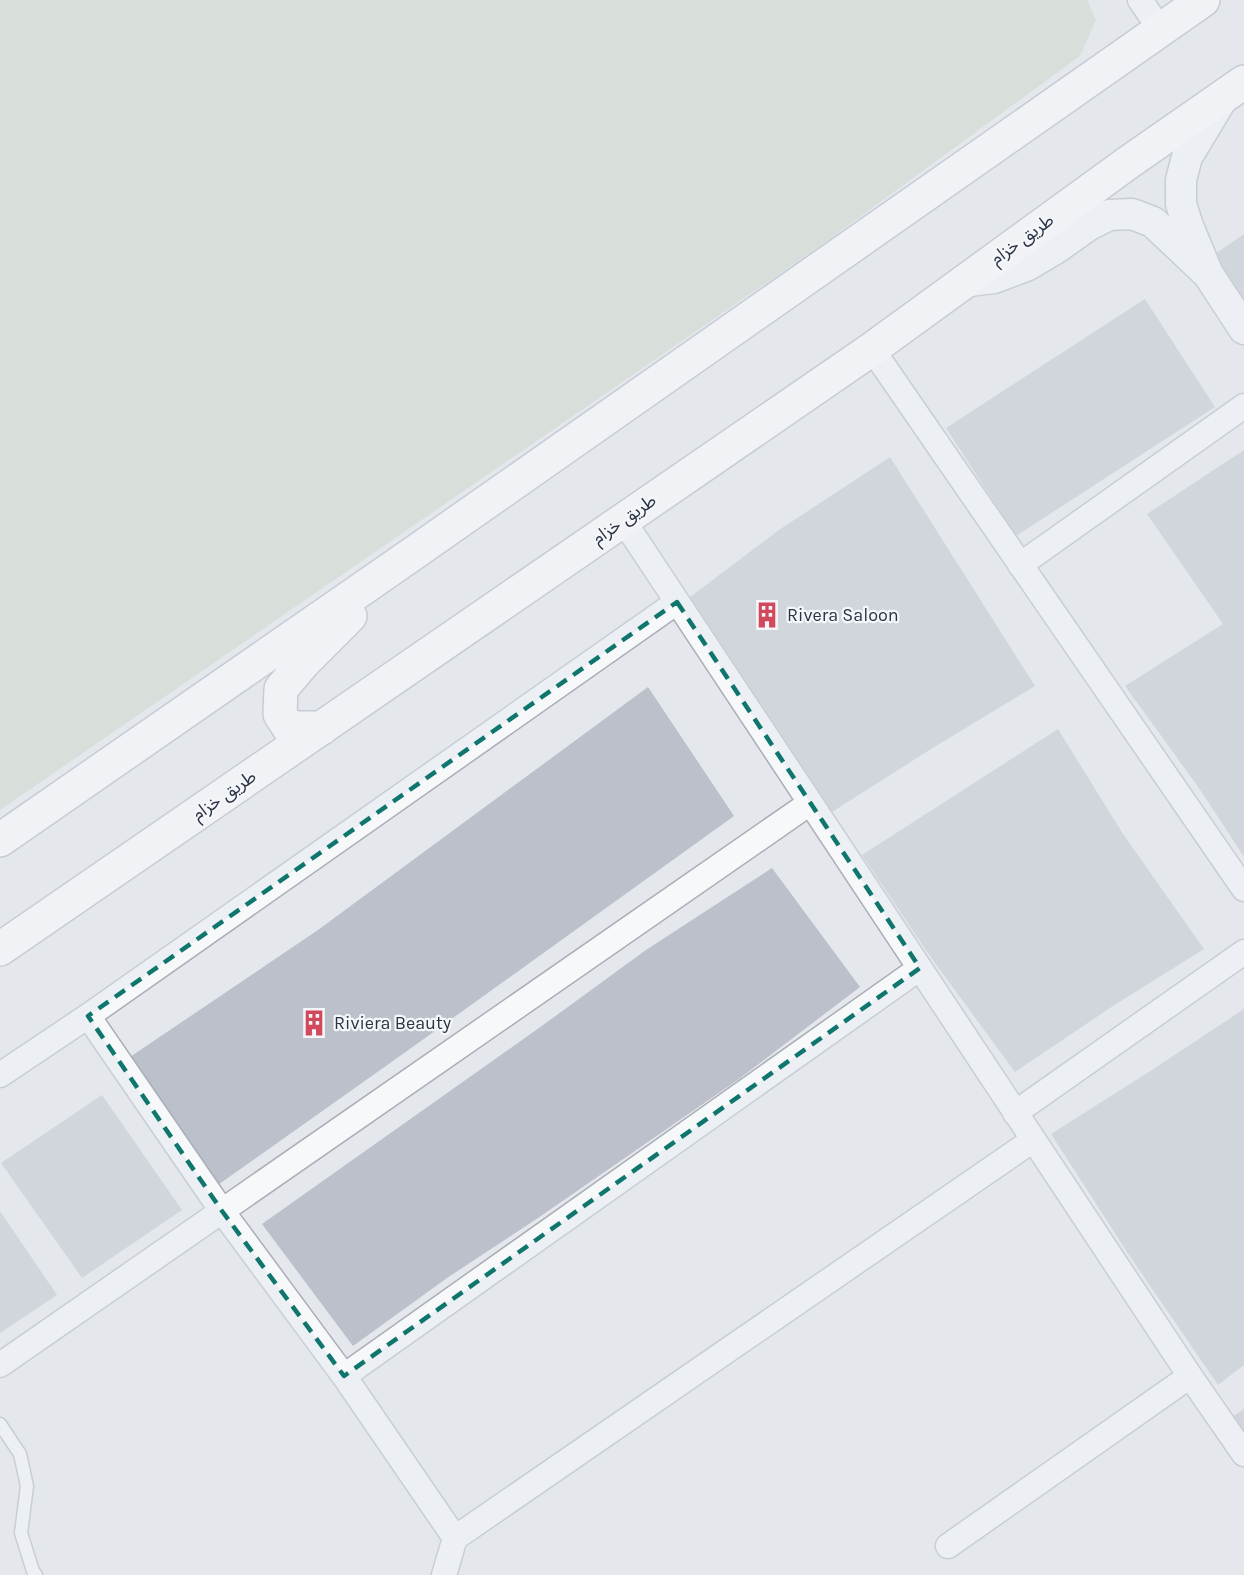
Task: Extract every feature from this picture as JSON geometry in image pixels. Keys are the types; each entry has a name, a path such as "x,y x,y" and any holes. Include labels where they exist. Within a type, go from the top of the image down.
{"main road":[{"path":"0,840 1203,0"},
{"name":"طريق خزام","path":"0,949 872,349 1129,162 1233,90"},
{"path":"322,728 289,728 280,714 281,689 303,663 411,555"}],"street":[{"path":"1140,0 1160,29"},
{"path":"1233,90 1187,157 1181,180 1181,204 1208,274 1244,329"},
{"path":"962,283 994,278 1026,266 1089,225 1109,215 1132,214 1153,222 1208,274"},
{"path":"872,349 1244,889"},
{"path":"1020,565 1244,406"},
{"path":"622,520 1244,1454"},
{"path":"0,1075 88,1016 677,602"},
{"path":"0,1365 810,804"},
{"path":"1016,1113 1244,952"},
{"path":"344,1376 920,968"},
{"path":"88,1016 222,1211 344,1376 455,1538"},
{"path":"444,1575 455,1538 1033,1140"},
{"path":"948,1546 1190,1376"}],"lane":[{"path":"0,1424 20,1454 27,1486 21,1533 36,1575"}],"highlighted area":[{"path":"677,602 920,968 344,1376 222,1211 88,1016"}],"green space":[{"path":"0,0 1087,0 1096,20 1080,56 823,244 0,810"}],"building":[{"path":"1244,234 1244,310 1209,258"},
{"path":"1145,299 1215,407 1016,536 946,428"},
{"path":"1244,450 1244,857 1199,788 1125,686 1223,624 1147,514"},
{"path":"890,457 1035,686 832,812 682,603 779,530"},
{"path":"648,687 734,816 215,1187 130,1057 318,930"},
{"path":"1058,729 1123,834 1204,949 1113,1006 1015,1072 932,959 862,855"},
{"path":"772,868 860,987 739,1079 447,1278 353,1346 262,1224 646,950"},
{"path":"1244,1009 1244,1365 1218,1385 1129,1255 1051,1134"},
{"path":"102,1095 182,1210 82,1278 1,1163"},
{"path":"0,1211 57,1295 0,1333"},
{"path":"1244,1409 1244,1435 1232,1417"}],"place":[{"name":"Rivera Saloon","path":"767,615"},
{"name":"Riviera Beauty","path":"314,1023"}]}
